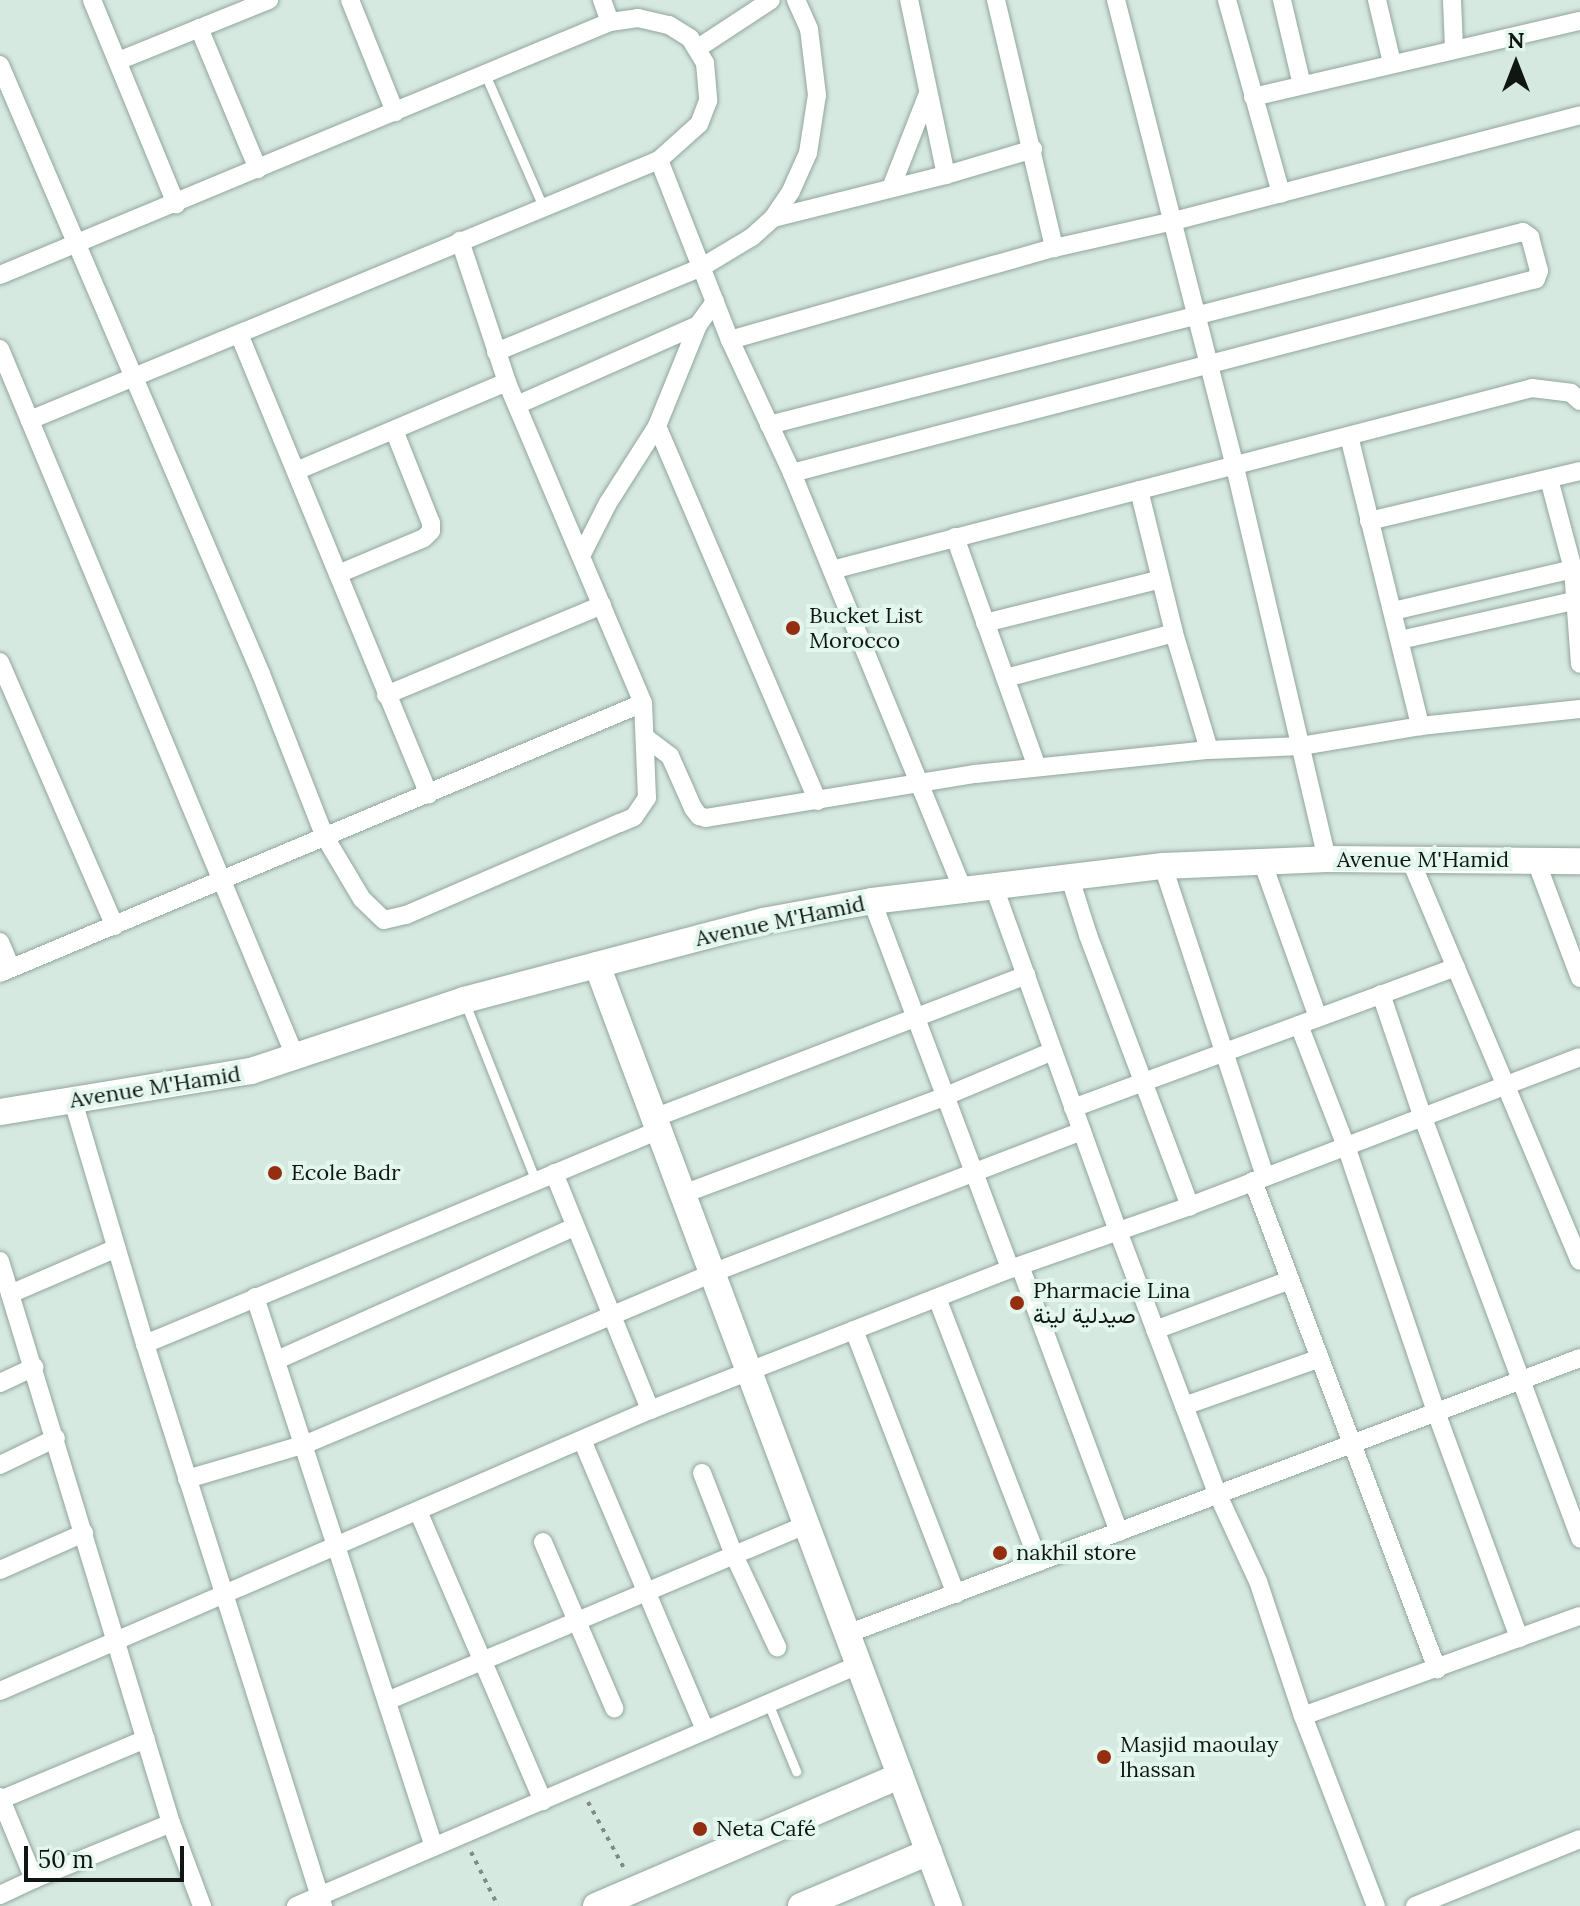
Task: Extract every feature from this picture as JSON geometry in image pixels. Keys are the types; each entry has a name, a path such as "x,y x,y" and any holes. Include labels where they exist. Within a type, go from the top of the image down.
{"street":[{"path":"92,0 176,204"},
{"path":"118,61 269,0"},
{"path":"602,0 610,22"},
{"path":"698,48 771,0"},
{"path":"496,352 702,267 752,237 773,218 791,191 808,153 817,95 809,29 796,0"},
{"path":"909,0 946,175"},
{"path":"996,0 1054,248"},
{"path":"1116,0 1235,467 1327,859"},
{"path":"1227,0 1281,194"},
{"path":"1282,0 1302,85"},
{"path":"1377,0 1392,63"},
{"path":"1452,0 1454,47"},
{"path":"356,2 395,112"},
{"path":"0,275 610,22 654,19 683,32 698,48 708,76 704,113 690,135 659,160 30,420"},
{"path":"1253,97 1454,47 1580,21"},
{"path":"199,28 258,169"},
{"path":"0,65 261,674 325,837 373,913 384,920 406,915 634,817 647,798 643,703 507,382 460,241"},
{"path":"891,188 927,96"},
{"path":"730,340 1054,248 1281,194 1580,115"},
{"path":"773,218 946,175 1033,149"},
{"path":"659,160 730,340 792,473 962,888"},
{"path":"769,425 1523,232 1530,237 1539,271 1536,279 1210,367 792,473"},
{"path":"581,556 608,503 657,426 698,325 715,302"},
{"path":"517,405 698,325"},
{"path":"239,334 429,794"},
{"path":"1,353 295,1056"},
{"path":"296,471 507,382"},
{"path":"832,570 1532,388 1571,393 1580,401"},
{"path":"657,426 818,801"},
{"path":"338,574 424,538 431,531 431,523 394,430"},
{"path":"1349,436 1420,726"},
{"path":"1369,521 1580,471"},
{"path":"1549,479 1573,569 1580,664"},
{"path":"1139,490 1174,633 1209,750"},
{"path":"955,537 1037,767"},
{"path":"1393,611 1573,569"},
{"path":"985,623 1161,579"},
{"path":"1400,640 1577,600"},
{"path":"386,695 602,605"},
{"path":"1006,678 1174,633"},
{"path":"0,662 115,926"},
{"path":"0,942 6,971 643,703"},
{"path":"646,738 670,756 699,816 1037,767 1209,750 1301,746 1420,726 1580,709"},
{"name":"Avenue M'Hamid","path":"0,1112 193,1083 251,1071 464,1000 763,921 872,901 993,884 1163,866 1327,859 1580,861"},
{"path":"1410,859 1580,1261"},
{"path":"1262,861 1318,1017"},
{"path":"1536,861 1580,978"},
{"path":"1163,866 1226,1051 1258,1178 1290,1280 1437,1669"},
{"path":"1069,875 1190,1206"},
{"path":"993,884 1155,1330 1218,1495 1258,1581 1303,1716 1376,1906"},
{"path":"872,901 975,1174 1119,1532"},
{"path":"597,965 949,1906"},
{"path":"1073,1108 1456,967"},
{"path":"145,1344 536,1181 656,1124 1026,975"},
{"path":"1381,994 1423,1118 1580,1539"},
{"path":"1299,1025 1346,1146 1436,1412 1519,1638"},
{"path":"683,1194 946,1096 1053,1051"},
{"path":"0,1691 334,1544 749,1370 1580,1057"},
{"path":"73,1101 187,1479 322,1901"},
{"path":"187,1479 306,1444 712,1273 1082,1131"},
{"path":"554,1173 650,1410"},
{"path":"277,1360 575,1227"},
{"path":"10,1294 117,1248"},
{"path":"0,1261 118,1640 171,1823 202,1906"},
{"path":"1155,1330 1290,1280"},
{"path":"255,1297 306,1444 334,1544 434,1847"},
{"path":"937,1298 1039,1562"},
{"path":"854,1330 956,1594"},
{"path":"1184,1406 1320,1358"},
{"path":"847,1634 1580,1358"},
{"path":"0,1383 34,1367"},
{"path":"0,1465 56,1438"},
{"path":"582,1440 705,1730"},
{"path":"702,1473 734,1555 777,1647"},
{"path":"418,1511 543,1801"},
{"path":"387,1701 806,1525"},
{"path":"0,1570 84,1533"},
{"path":"543,1542 614,1708"},
{"path":"1303,1716 1580,1616"},
{"path":"296,1906 322,1901 434,1847 858,1665"},
{"path":"34,1879 0,1798 146,1739"},
{"path":"596,1906 900,1776"},
{"path":"0,1895 171,1823"},
{"path":"1415,1906 1438,1901 1580,1839"},
{"path":"801,1906 929,1852"}],"lane":[{"path":"485,74 543,207"},
{"path":"464,1000 536,1181"},
{"path":"768,1703 796,1771"}],"path":[{"path":"579,1786 636,1889"},
{"path":"463,1835 498,1906"}],"place":[{"name":"Bucket List Morocco","path":"793,628"},
{"name":"Ecole Badr","path":"275,1173"},
{"name":"Pharmacie Lina صيدلية لينة","path":"1017,1303"},
{"name":"nakhil store","path":"1000,1553"},
{"name":"Masjid maoulay lhassan","path":"1104,1757"},
{"name":"Neta Café","path":"700,1829"}]}
